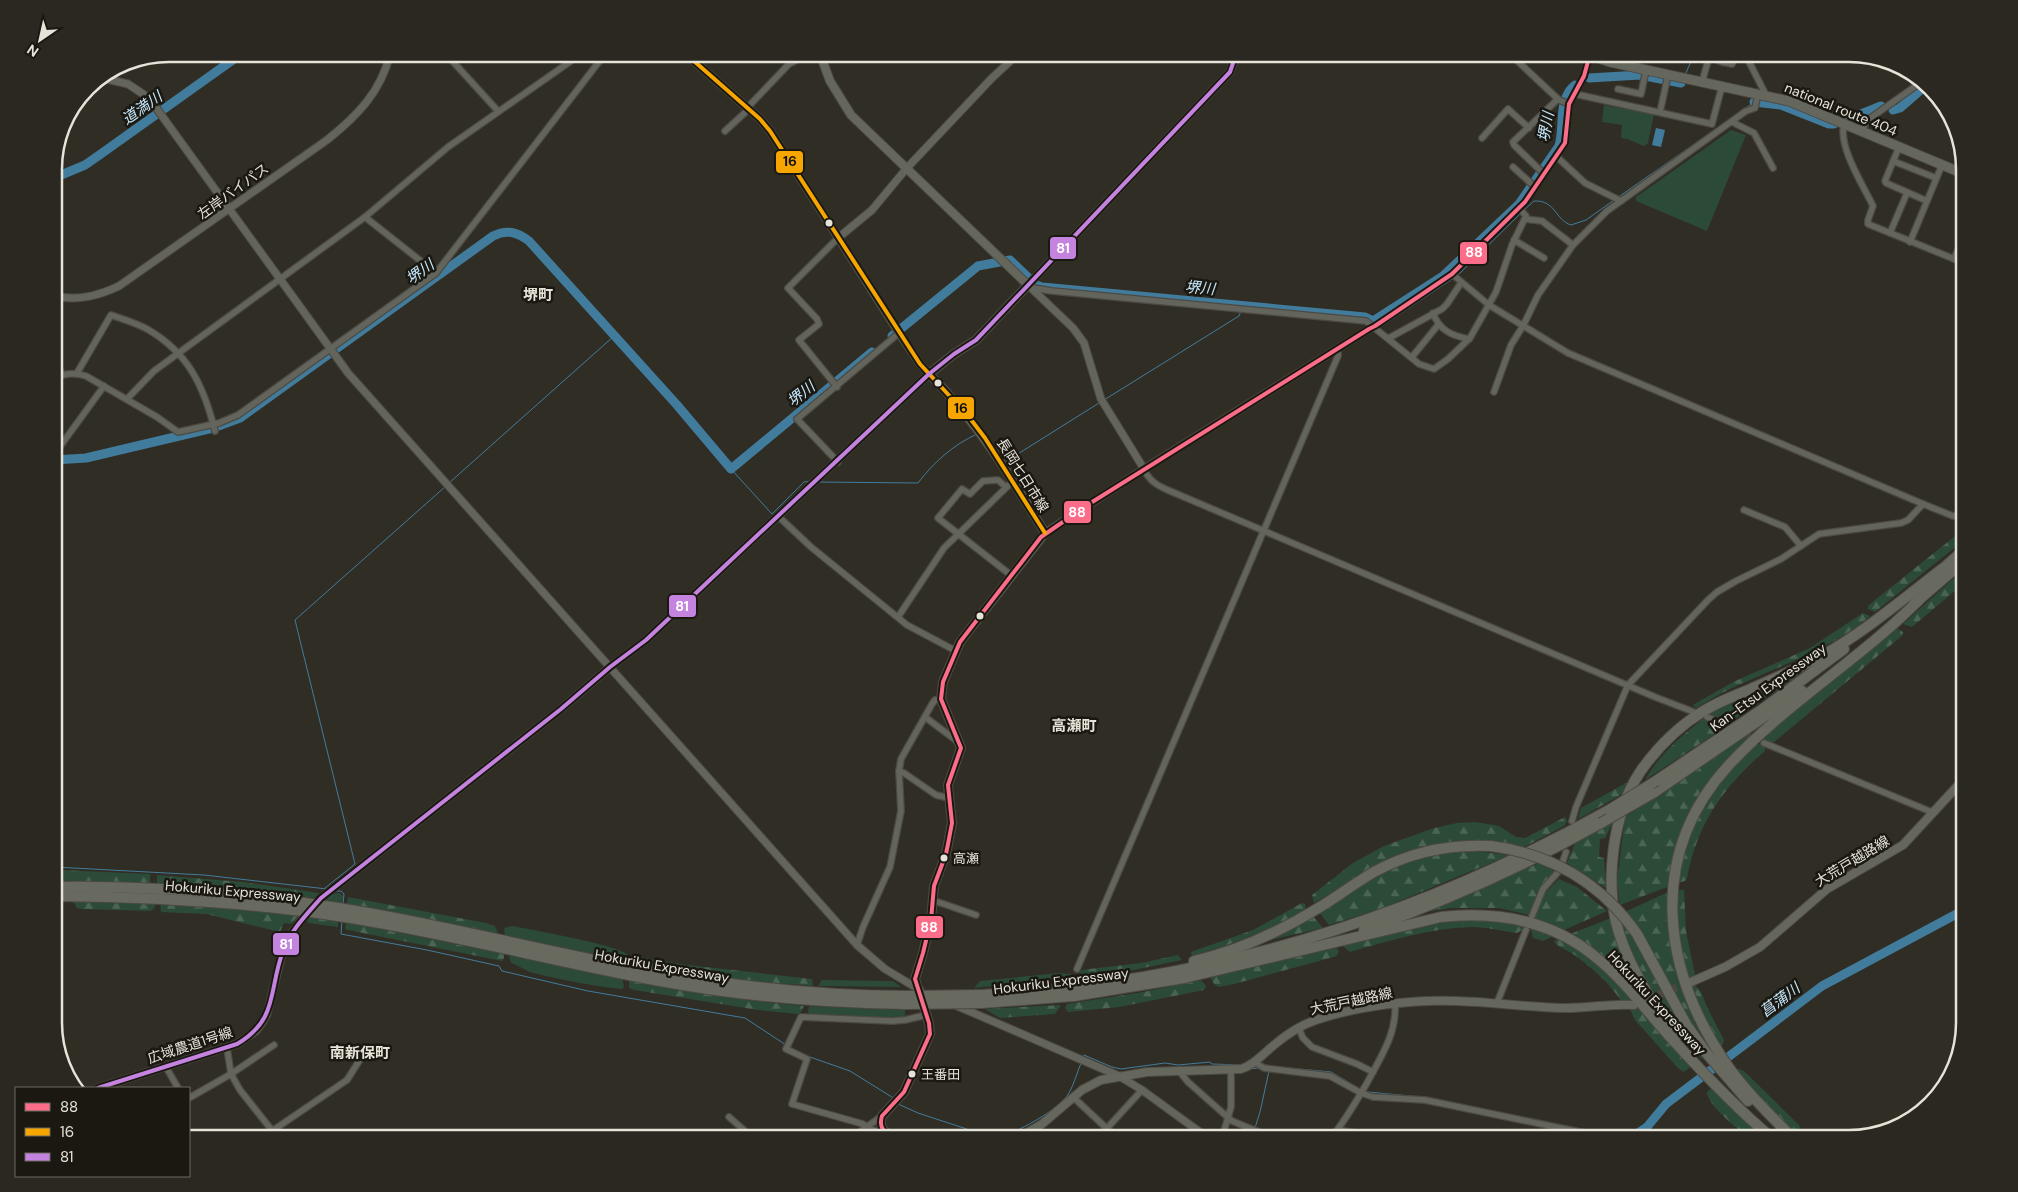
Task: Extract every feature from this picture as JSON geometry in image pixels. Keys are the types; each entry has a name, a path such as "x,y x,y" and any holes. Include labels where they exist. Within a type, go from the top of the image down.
{"highway":[{"name":"national route 404","path":"1610,62 1645,74 1702,82 1760,98 1789,102 1955,170"},
{"name":"Kan-Etsu Expressway","path":"1575,828 1602,823 1653,793 1769,715 1895,613 1955,558"},
{"path":"1895,613 1919,600 1955,568"},
{"name":"Kan-Etsu Expressway","path":"1575,828 1656,781 1760,711 1878,627"},
{"path":"1766,1130 1724,1081 1717,1049 1701,1022 1689,992 1680,965 1674,934 1673,883 1675,866 1684,834 1708,790 1741,752 1878,627"},
{"path":"1777,1130 1701,1060 1667,1022 1641,983 1618,932 1612,889 1612,863 1618,830 1626,799 1639,773 1658,749 1702,712 1812,661 1849,639 1878,627"},
{"name":"Hokuriku Expressway","path":"1038,991 1145,977 1226,961 1312,938 1416,902 1541,847 1575,828"},
{"name":"Hokuriku Expressway","path":"1268,959 1353,934 1419,910 1545,853 1575,828"},
{"name":"Hokuriku Expressway","path":"982,999 1090,983 1203,959 1280,929 1319,908 1373,873 1403,859 1446,848 1491,846 1531,854 1552,862 1574,874 1606,898 1637,934 1678,1010 1701,1060"},
{"name":"Hokuriku Expressway","path":"63,887 161,890 294,902 411,921 683,977 802,993 905,1000"},
{"name":"Hokuriku Expressway","path":"63,896 113,896 193,900 324,914 435,934 583,966 690,986 835,1003 1047,998 1121,988 1184,978 1441,917 1479,914 1537,924 1563,935 1599,959 1701,1060"},
{"path":"1724,1081 1746,1090 1785,1130"}],"main road":[{"path":"823,62 830,81 846,109 860,126 1028,285 976,340 954,354 929,374"},
{"name":"長岡七日市線","path":"929,374 974,424 1013,481 1045,533 960,642 944,682 941,699"},
{"path":"883,1130 880,1125 882,1116 904,1092 928,1040 930,1028 915,979 931,920 934,886 946,854 951,827 949,780 959,756 959,742 941,699"},
{"name":"大荒戸越路線","path":"1691,982 1725,967 1760,946 1827,889 1904,845 1956,788"},
{"name":"大荒戸越路線","path":"1032,1130 1096,1082 1147,1072 1244,1068 1298,1027 1324,1018 1396,1004 1448,1000 1560,1008 1634,1005"}],"street":[{"name":"左岸バイパス","path":"63,298 90,297 119,286 327,140 354,118 372,97 380,84 387,62"},
{"path":"453,62 498,110"},
{"path":"127,399 144,380 178,353 280,281 365,217 438,155 498,110 569,62"},
{"path":"63,374 77,373 104,386 178,432 213,424 238,415 436,273 599,62"},
{"path":"320,898 561,709 656,631 838,462 929,374 899,333 770,131 748,108 695,62"},
{"path":"725,131 789,64 794,62"},
{"path":"837,387 800,340 819,324 817,319 788,288 838,238 872,210 906,169 988,82 1009,62"},
{"path":"1028,285 1230,72 1233,62"},
{"path":"1519,62 1558,99 1569,104"},
{"path":"1045,533 1144,468 1338,349 1368,328 1375,326 1452,274 1519,208 1557,157 1566,138 1569,104 1584,76 1587,62"},
{"path":"1702,82 1707,62"},
{"path":"1722,62 1734,64 1735,62"},
{"path":"1494,392 1511,345 1523,326 1538,295 1573,245 1606,211 1746,111 1755,108 1760,98 1748,62"},
{"path":"1618,90 1640,94 1645,74"},
{"path":"1660,112 1667,78"},
{"path":"112,80 136,88 156,107 348,373 857,945 885,969 917,988 1119,1076 1142,1090 1197,1130"},
{"path":"1575,94 1712,124 1722,86"},
{"path":"1861,131 1869,119 1915,86"},
{"path":"1544,174 1513,142 1558,99"},
{"path":"1482,138 1508,109 1529,128"},
{"path":"1732,122 1754,133 1773,168"},
{"path":"1844,124 1842,137 1873,206 1868,224 1954,260"},
{"path":"1899,147 1885,181 1886,183 1927,201"},
{"path":"1557,157 1585,184 1621,201"},
{"path":"1893,161 1936,178"},
{"path":"1910,242 1942,165"},
{"path":"1513,167 1535,187"},
{"path":"1890,233 1907,192"},
{"path":"1028,285 1039,290 1362,320 1370,322 1422,365 1434,368 1438,367 1469,339 1496,292 1514,240 1525,219 1525,214 1519,208"},
{"path":"365,217 436,273"},
{"path":"1525,219 1542,221 1573,245"},
{"path":"1514,240 1544,258"},
{"path":"1452,274 1489,305 1568,353 1923,504 1955,516"},
{"path":"1389,338 1447,304 1461,283"},
{"path":"1028,285 1073,328 1084,343 1101,399 1151,480 1158,486 1628,686 1694,712"},
{"path":"1433,313 1438,325 1453,334 1469,339"},
{"path":"77,373 111,315 148,330 178,353 199,382 204,393 214,432"},
{"path":"1412,357 1438,325"},
{"path":"838,462 797,419 899,333"},
{"path":"1077,970 1338,356 1338,349"},
{"path":"63,442 104,386"},
{"path":"1006,487 998,480 983,481 970,494 962,489 938,518 1012,576"},
{"path":"898,617 944,548 1013,481"},
{"path":"1575,828 1576,807 1628,686 1717,592 1781,559 1819,534 1900,523 1908,520 1923,504"},
{"path":"1744,510 1785,527 1801,546"},
{"path":"778,517 811,547 898,617 920,633 956,651"},
{"path":"857,945 890,867 901,811 898,771 900,759 934,700 941,699"},
{"path":"925,717 959,742"},
{"path":"1707,717 1724,724"},
{"path":"1764,743 1934,813"},
{"path":"898,771 904,773 936,795 949,798"},
{"path":"1532,916 1543,889 1560,870 1566,852"},
{"path":"932,900 976,915"},
{"name":"広域農道1号線","path":"101,1087 228,1048 247,1038 262,1024 267,1014 283,950 289,937 302,919"},
{"path":"1497,1003 1526,930"},
{"path":"1338,1130 1373,1072 1390,1039 1396,1004"},
{"path":"873,1130 863,1124 792,1104 807,1059 786,1049 801,1017 892,1021 926,1015"},
{"path":"1298,1027 1303,1038 1312,1048 1358,1064 1373,1072"},
{"path":"190,1097 274,1046"},
{"path":"228,1048 231,1074 240,1090 271,1130"},
{"path":"273,1130 347,1080 361,1058"},
{"path":"1254,1062 1264,1068 1330,1076 1361,1093 1373,1097 1425,1100 1570,1130"},
{"path":"166,1067 177,1087"},
{"path":"1224,1130 1232,1097 1231,1070"},
{"path":"1178,1071 1228,1118 1253,1130"},
{"path":"1073,1098 1107,1129 1142,1090"},
{"path":"729,1116 744,1130"},
{"path":"864,1130 882,1116"}],"green space":[{"path":"1604,105 1654,114 1648,143 1644,146 1621,138 1622,125 1602,122"},
{"path":"1731,130 1746,135 1707,231 1636,201 1636,197"},
{"path":"1955,536 1955,547 1875,612 1868,609 1868,606"},
{"path":"1955,577 1955,590 1912,627 1903,624"},
{"path":"1863,613 1870,616 1829,644 1739,685 1696,708 1693,705 1733,682 1810,648"},
{"path":"1897,628 1903,632 1903,635 1774,742 1770,743 1762,738 1762,736"},
{"path":"1818,662 1729,723 1707,714 1721,707"},
{"path":"1703,719 1724,728 1645,780 1657,762 1671,747"},
{"path":"1744,736 1749,738 1702,793 1670,886 1620,905 1617,882 1625,817 1713,759"},
{"path":"1755,743 1765,747 1765,751 1737,778 1714,807 1698,840 1687,878 1685,881 1677,883 1682,855 1692,827 1706,800 1722,776"},
{"path":"1626,783 1629,784 1626,792 1578,819 1581,808"},
{"path":"1565,817 1567,821 1564,826 1524,847 1484,841 1458,841 1431,845 1405,852 1314,903 1312,895 1353,863 1384,846 1434,828 1457,823 1475,822 1499,826 1516,837 1525,838"},
{"path":"1613,822 1605,838 1600,839 1599,857 1604,858 1606,888 1567,863 1575,843"},
{"path":"1464,850 1510,855 1380,909 1329,925 1319,912 1386,871 1419,857"},
{"path":"1539,863 1557,869 1539,890 1529,915 1499,908 1451,908 1425,912"},
{"path":"63,870 150,874 150,884 63,881"},
{"path":"157,875 243,882 319,893 315,898 227,889 162,885 157,883"},
{"path":"1559,879 1577,887 1607,911 1564,930 1535,918 1544,894"},
{"path":"1678,890 1684,890 1686,931 1695,975 1695,978 1688,980 1682,958 1679,935"},
{"path":"1668,892 1669,918 1704,1035 1714,1053 1712,1054 1672,993 1625,912"},
{"path":"340,893 343,896 342,903 324,900 330,894"},
{"path":"348,897 486,923 495,926 498,934 347,904"},
{"path":"71,898 155,902 155,907 151,911 82,909 77,908"},
{"path":"160,901 298,916 291,924 284,923 280,932 206,914 161,912"},
{"path":"1302,903 1305,904 1306,910 1278,924 1236,942 1192,956 1191,952 1253,930"},
{"path":"1313,916 1323,928 1253,944"},
{"path":"307,917 338,920 338,927 309,923"},
{"path":"1464,917 1525,925 1517,933 1477,927 1440,930 1350,952 1340,944"},
{"path":"1611,918 1646,999 1642,1000 1570,934"},
{"path":"1620,919 1632,936 1682,1024 1705,1058 1702,1059 1676,1028 1653,994 1634,958"},
{"path":"346,922 504,954 504,958 502,961 348,930 345,929"},
{"path":"513,926 609,947 628,955 628,959 604,957 505,935 504,928"},
{"path":"1530,926 1554,936 1543,941 1533,938"},
{"path":"1561,938 1599,966 1632,1000 1621,1001 1611,987 1593,970 1573,954 1557,945 1554,941"},
{"path":"1335,946 1339,951 1337,956 1234,984 1219,987 1214,984 1210,977"},
{"path":"509,955 622,978 624,987 622,989 600,986 533,973 511,963"},
{"path":"1178,955 1182,960 1119,973 1078,977 1081,970 1141,963"},
{"path":"633,956 687,965 812,979 813,986 729,979 655,967 632,959"},
{"path":"1059,973 1071,974 1071,978 974,988 980,981"},
{"path":"629,980 764,1002 804,1006 798,1014 758,1010 634,990 629,988"},
{"path":"822,980 893,981 901,987 818,986"},
{"path":"1201,980 1206,986 1204,990 1119,1007 1068,1012 1065,1008 1067,1004 1143,992"},
{"path":"1692,985 1695,985 1701,992 1724,1040 1721,1047 1707,1023"},
{"path":"1060,1005 1055,1014 1000,1018 985,1009"},
{"path":"809,1006 905,1010 905,1015 903,1018 894,1019 810,1016"},
{"path":"1638,1006 1691,1067 1683,1072 1677,1067 1635,1020 1630,1009"},
{"path":"1740,1069 1745,1072 1799,1125 1799,1130 1791,1130 1775,1115 1736,1070"},
{"path":"1712,1088 1756,1130 1740,1130 1712,1103 1707,1092"}],"water":[{"path":"1656,128 1665,130 1661,147 1652,145"}],"waterway":[{"name":"道満川","path":"63,174 85,165 230,62"},
{"path":"1686,73 1691,62"},
{"name":"堺川","path":"1589,78 1640,75 1681,83"},
{"name":"堺川","path":"892,336 978,266 1010,260 1036,285 1042,287 1365,317 1373,321 1443,276 1519,204 1559,146 1562,114 1566,98 1569,91 1575,85"},
{"name":"堺川","path":"1893,110 1900,108 1920,90"},
{"name":"堺川","path":"1754,102 1781,105 1829,124 1834,124"},
{"path":"1617,198 1753,103"},
{"name":"堺川","path":"1846,120 1881,106"},
{"path":"1524,210 1534,201 1541,202 1551,207 1562,219 1571,225 1586,220 1614,200"},
{"path":"1458,275 1521,213"},
{"name":"堺川","path":"63,459 86,458 213,428 240,418 493,236 507,232 520,235 529,241 677,405 731,469 872,352"},
{"path":"1381,324 1383,325 1452,279"},
{"path":"1104,400 1239,316 1241,311"},
{"path":"449,483 614,336"},
{"path":"1005,462 1099,403"},
{"path":"818,482 918,483 945,455 960,443 977,434"},
{"path":"989,451 999,465"},
{"path":"731,469 772,514 804,482 811,481"},
{"path":"325,888 355,864 295,620 446,486"},
{"path":"63,867 204,875 327,889"},
{"path":"336,891 341,891 344,894 343,904"},
{"name":"菖蒲川","path":"1643,1130 1666,1104 1822,986 1956,914"},
{"path":"342,920 341,934 499,966 502,971 588,991 745,1018 786,1045"},
{"path":"789,1047 810,1057 850,1071 895,1099"},
{"path":"1084,1057 1084,1055 1121,1069 1165,1063 1178,1065 1210,1062 1212,1064 1241,1065"},
{"path":"1017,1130 1047,1114 1064,1100 1069,1093 1081,1063"},
{"path":"1268,1066 1331,1072 1362,1090"},
{"path":"1249,1069 1260,1068"},
{"path":"1255,1128 1269,1071"},
{"path":"1368,1092 1431,1098 1514,1116"},
{"path":"898,1104 918,1113 970,1130"}],"tunnel":[{"path":"1724,724 1764,743"},
{"path":"1636,1004 1690,982"}],"transit line":[{"name":"16","path":"695,62 760,119 770,131 920,364 969,417 985,438 1045,533"},
{"name":"81","path":"101,1087 237,1044 260,1025 270,1003 278,965 286,943 299,923 321,898 646,640 929,374 954,354 976,340 1230,72 1233,62"},
{"name":"88","path":"883,1130 881,1124 882,1116 904,1092 930,1034 929,1023 915,979 931,920 934,886 946,854 952,823 948,785 961,748 941,699 943,682 960,642 1041,537 1089,504 1375,326 1452,274 1525,202 1565,143 1569,104 1584,76 1588,62"}],"place":[{"name":"高瀬","path":"944,858"},
{"name":"王番田","path":"912,1074"}],"district":[{"name":"堺町","path":"538,295"},
{"name":"高瀬町","path":"1074,726"},
{"name":"南新保町","path":"360,1053"}]}
